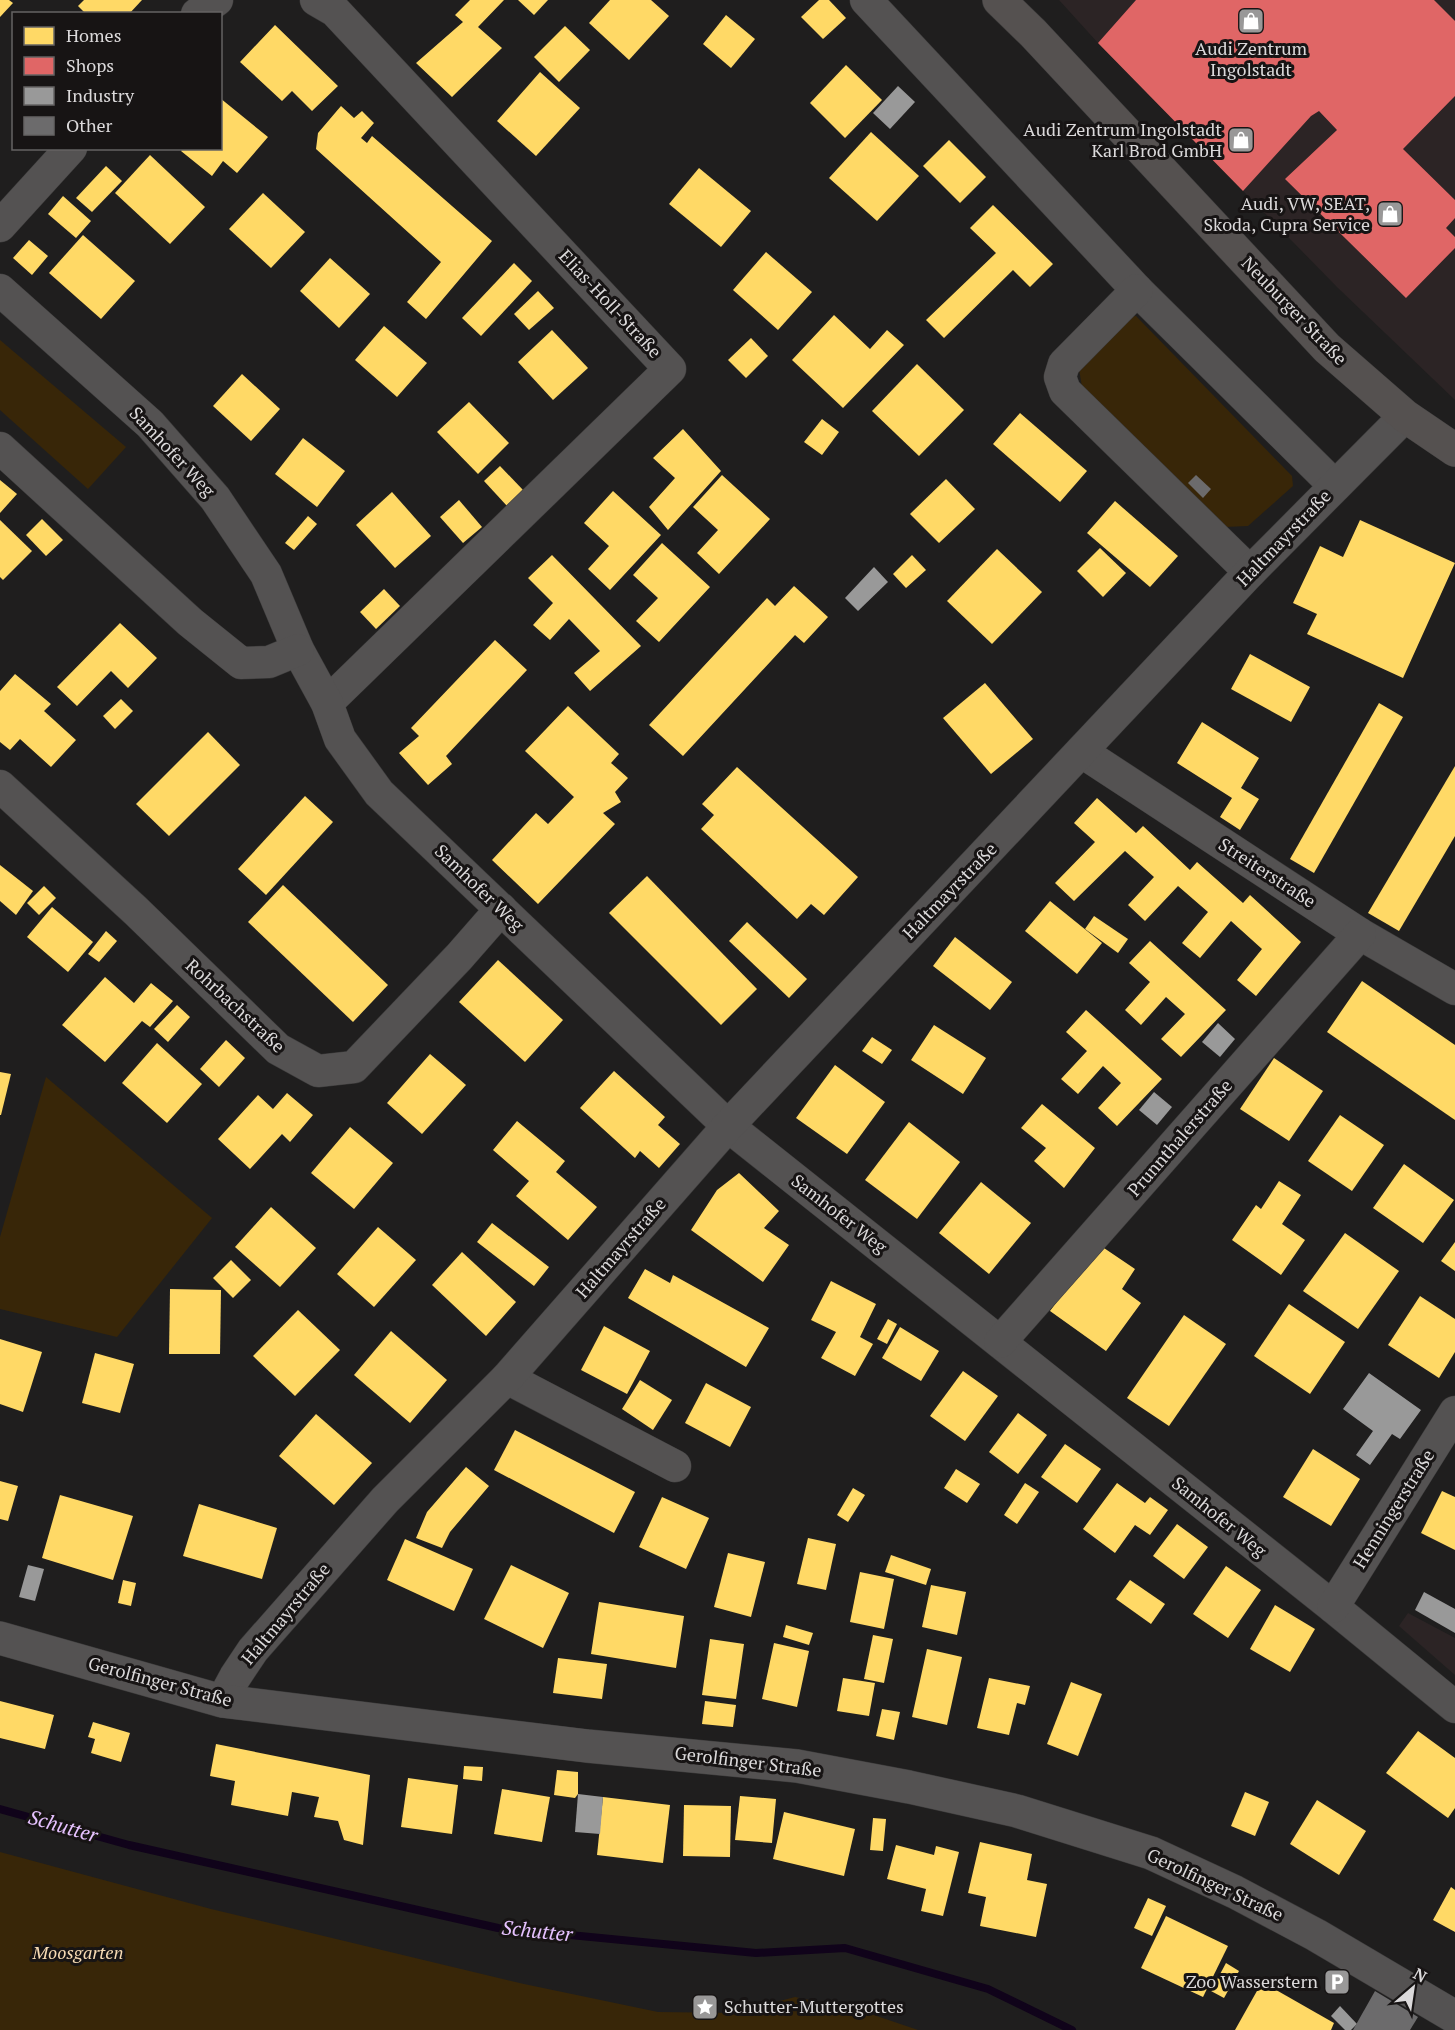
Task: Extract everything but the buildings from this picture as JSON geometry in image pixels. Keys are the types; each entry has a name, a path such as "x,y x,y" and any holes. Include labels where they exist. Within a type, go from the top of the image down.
{"main road":[{"name":"Neuburger Straße","path":"1004,2 1327,348 1405,416 1455,450"}],"street":[{"path":"200,12 217,0"},
{"name":"Elias-Holl-Straße","path":"316,0 335,11 343,19 670,369 327,703"},
{"path":"866,0 1137,290 1335,486"},
{"path":"0,226 69,150"},
{"name":"Samhofer Weg","path":"0,290 150,424 215,498 266,574 298,650 327,703 340,739 379,793 728,1125 1333,1607 1455,1707"},
{"path":"1137,290 1064,364 1060,377 1065,391 1250,572"},
{"name":"Haltmayrstraße","path":"222,1701 253,1650 377,1509 507,1378 728,1125 1250,572 1405,416"},
{"path":"0,448 190,622 241,663 269,663 298,650"},
{"name":"Streiterstraße","path":"1082,752 1360,934 1455,989"},
{"name":"Rohrbachstraße","path":"0,786 136,911 278,1049 318,1071 354,1067 459,957 501,909"},
{"name":"Prunnthalerstraße","path":"1000,1342 1360,934"},
{"path":"507,1378 675,1466"},
{"name":"Henningerstraße","path":"1333,1607 1455,1412"},
{"name":"Gerolfinger Straße","path":"0,1638 222,1701 587,1746 797,1766 909,1786 1017,1811 1151,1853 1235,1892 1325,1940 1455,2016"}],"shaded area":[{"name":"Audi Zentrum Ingolstadt Karl Brod GmbH","path":"1059,0 1455,0 1455,400 1338,288 1098,43"},
{"path":"1408,1613 1455,1638 1455,1675 1399,1626"}],"green space":[{"path":"1136,316 1292,476 1293,486 1248,526 1225,527 1083,393 1078,363 1121,318"},
{"path":"0,340 126,447 88,489 0,410"},
{"path":"46,1077 212,1218 117,1337 0,1309 0,1237"},
{"name":"Moosgarten","path":"0,1852 211,1909 524,1984 658,2012 735,2013 795,1997 862,2011 918,2030 0,2030"}],"waterway":[{"name":"Schutter","path":"0,1809 129,1845 498,1928 756,1953 845,1948 988,1989 1072,2030"}],"place":[{"name":"Audi Zentrum Ingolstadt","path":"1251,21"},
{"name":"Audi Zentrum Ingolstadt Karl Brod GmbH","path":"1241,140"},
{"name":"Audi, VW, SEAT, Skoda, Cupra Service","path":"1390,214"},
{"name":"Zoo Wasserstern","path":"1337,1982"},
{"name":"Schutter-Muttergottes","path":"705,2007"}]}
